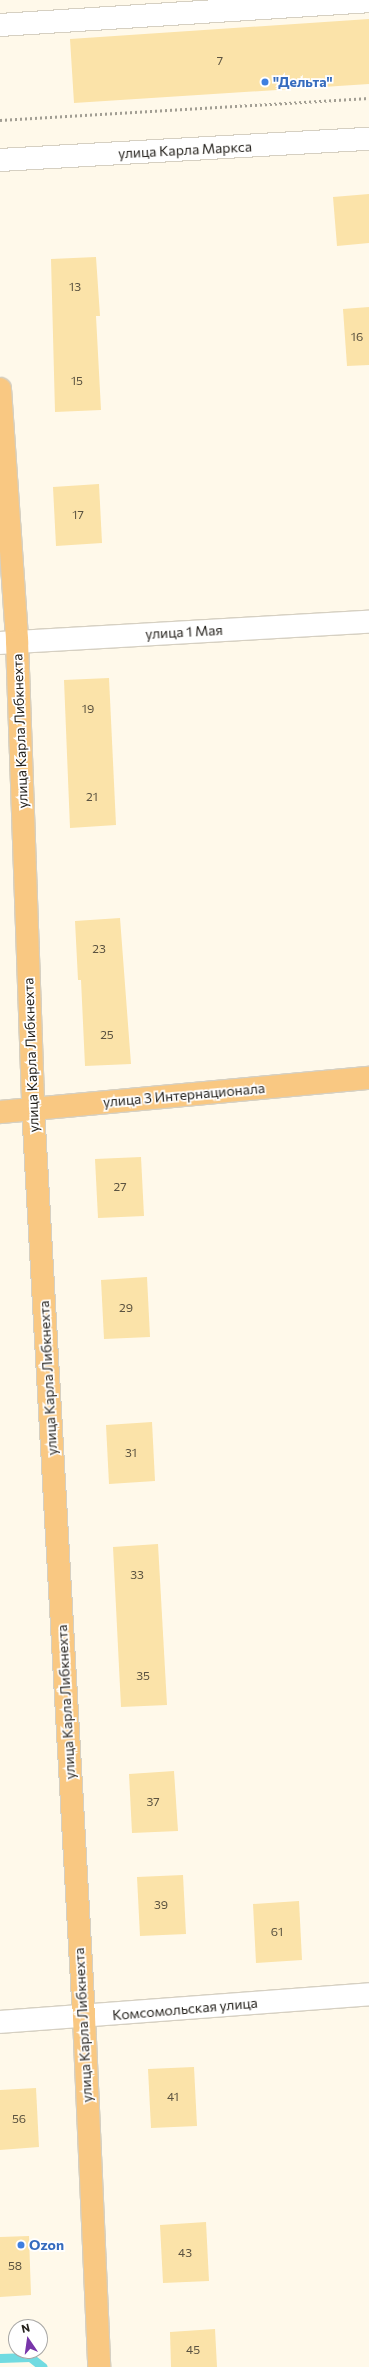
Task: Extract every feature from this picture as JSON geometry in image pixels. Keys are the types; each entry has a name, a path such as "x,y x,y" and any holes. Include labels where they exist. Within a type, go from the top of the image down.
{"main road":[{"name":"улица Карла Либкнехта","path":"0,389 8,642 84,2017 99,2367"},
{"name":"улица 3 Интернационала","path":"0,1112 369,1078"}],"street":[{"path":"0,25 369,1"},
{"name":"улица Карла Маркса","path":"0,160 369,139"},
{"name":"улица 1 Мая","path":"8,642 369,622"},
{"name":"Комсомольская улица","path":"0,2022 84,2017 369,1994"}],"path":[{"path":"0,120 369,98"}],"building":[{"path":"369,19 369,84 74,103 70,39"},
{"path":"369,194 369,243 337,246 333,197"},
{"path":"96,257 100,316 96,316 101,410 55,412 51,259"},
{"path":"369,307 369,365 347,366 343,309"},
{"path":"99,484 102,543 56,546 53,487"},
{"path":"109,678 116,825 70,828 64,680"},
{"path":"120,918 131,1064 85,1066 81,980 78,980 75,921"},
{"path":"141,1157 144,1216 98,1218 95,1159"},
{"path":"147,1277 150,1337 104,1339 101,1280"},
{"path":"152,1422 155,1481 109,1484 106,1425"},
{"path":"158,1544 167,1705 121,1707 113,1547"},
{"path":"174,1771 178,1831 132,1833 129,1774"},
{"path":"183,1875 186,1934 140,1936 137,1877"},
{"path":"299,1901 302,1960 256,1963 253,1904"},
{"path":"194,2067 197,2126 151,2128 148,2069"},
{"path":"36,2088 39,2147 0,2150 0,2090"},
{"path":"206,2222 209,2281 163,2283 160,2225"},
{"path":"29,2236 31,2295 0,2297 0,2237"},
{"path":"215,2329 217,2367 171,2367 170,2332"}],"waterway":[{"path":"0,2358 30,2357 43,2367"}],"place":[{"name":"\"Дельта\"","path":"265,82"},
{"name":"Ozon","path":"21,2245"}]}
